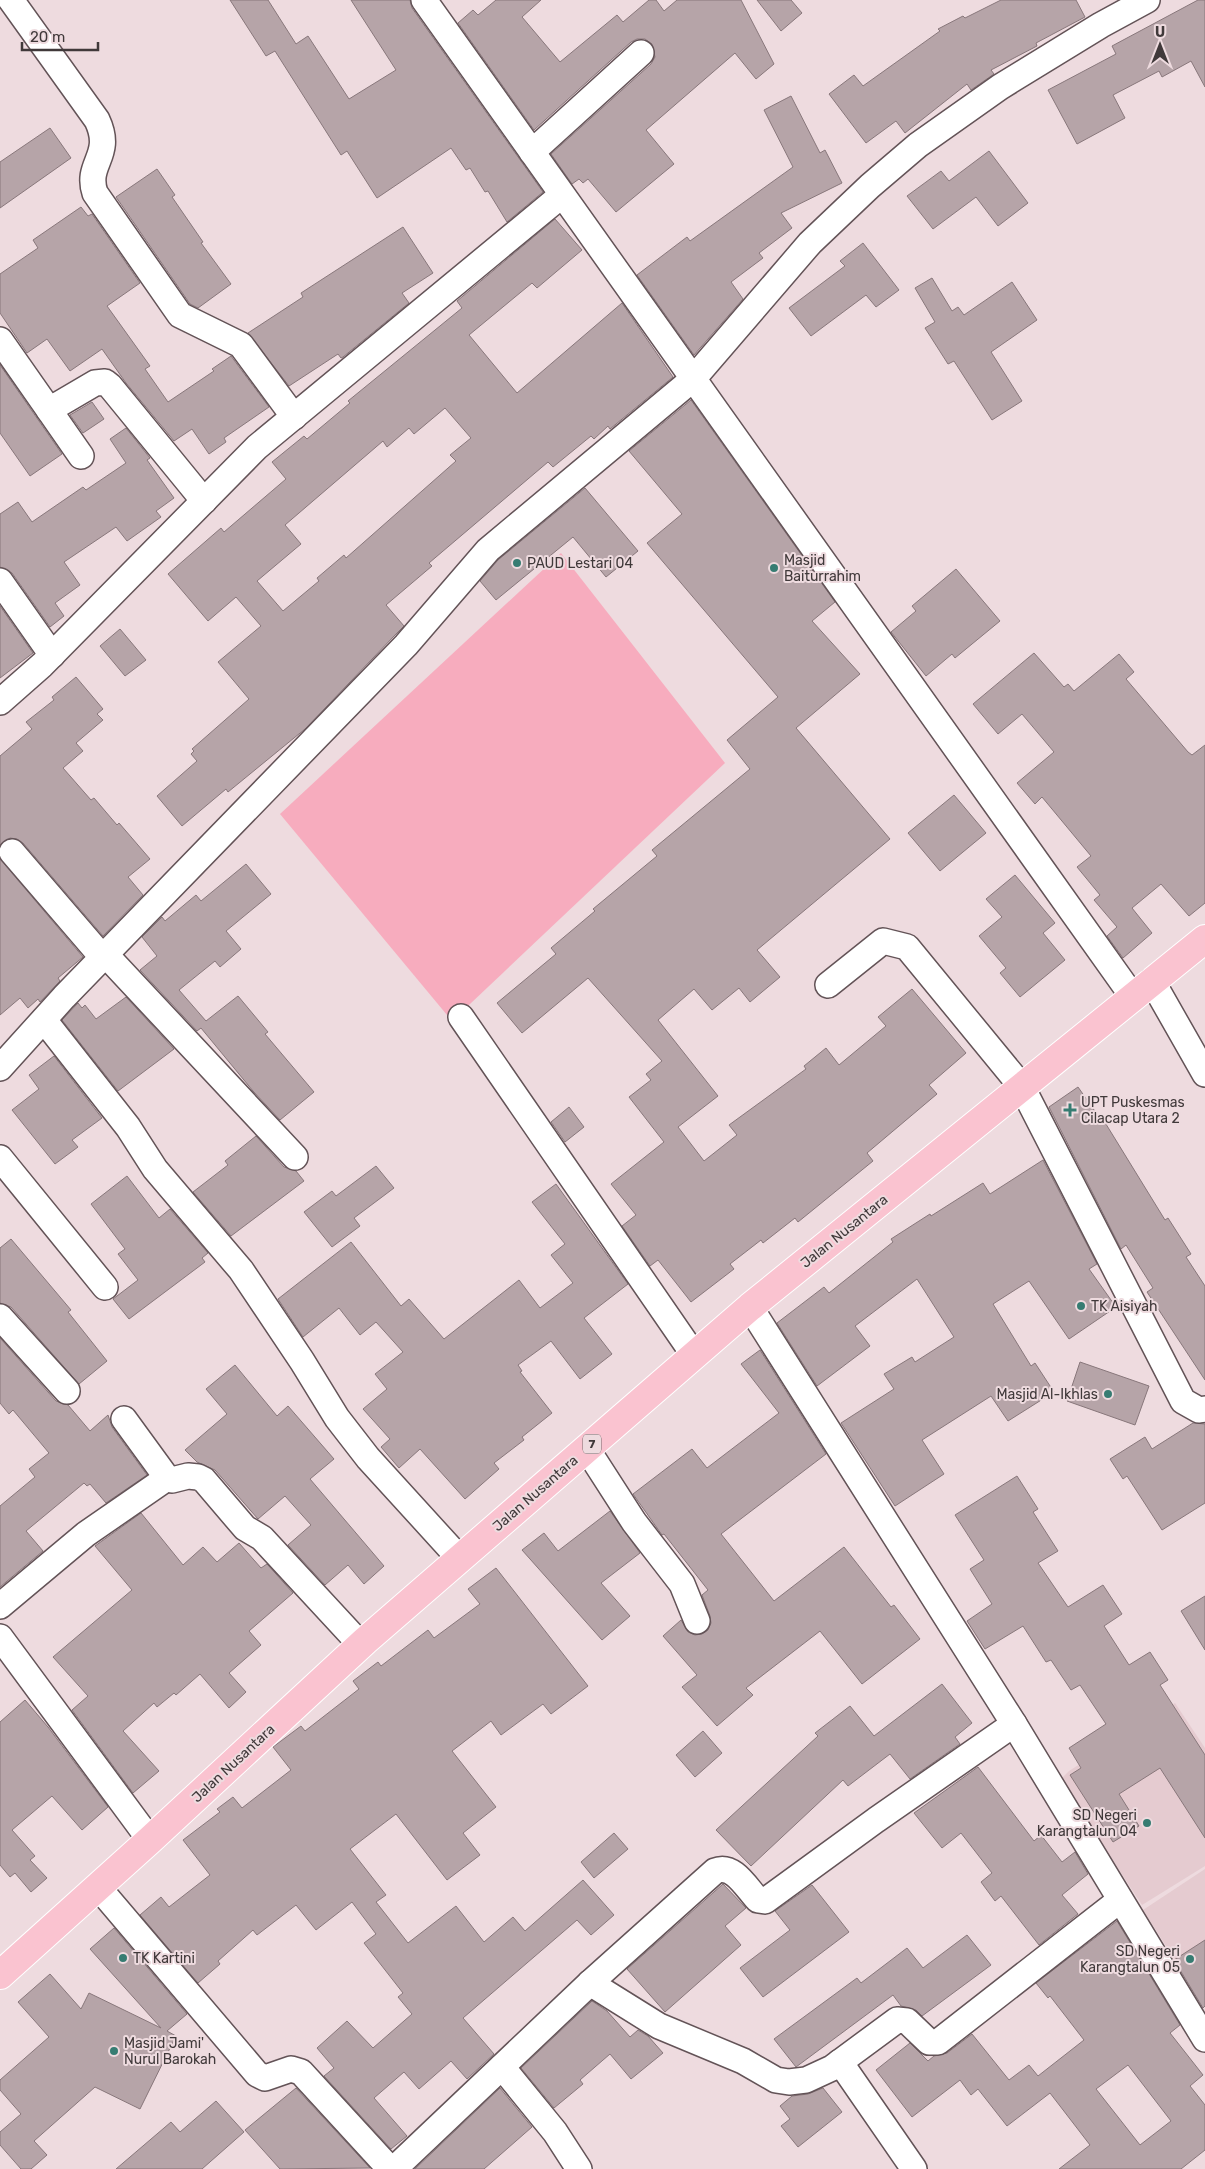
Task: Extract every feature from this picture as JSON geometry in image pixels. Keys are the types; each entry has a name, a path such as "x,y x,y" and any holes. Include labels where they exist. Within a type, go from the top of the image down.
{"highway":[{"name":"Jalan Nusantara","path":"0,1975 150,1840 361,1645 750,1307 1205,939"}],"street":[{"path":"11,0 97,120 103,133 103,150 92,176 95,193 180,314 241,345 294,417"},
{"path":"424,0 693,379 1205,1074"},
{"path":"0,1068 104,957 406,645 488,550 693,379 810,243 918,145 1000,87 1101,25 1147,0"},
{"path":"532,152 641,53"},
{"path":"0,702 52,655 257,447 562,195"},
{"path":"0,340 81,456"},
{"path":"49,410 95,383 105,382 204,501"},
{"path":"0,581 52,655"},
{"path":"12,852 104,957 295,1157"},
{"path":"828,985 884,941 908,947 1022,1087 1183,1401 1199,1410 1205,1409"},
{"path":"461,1017 694,1356"},
{"path":"44,1020 128,1127 155,1169 241,1270 302,1361 337,1418 363,1452 460,1559"},
{"path":"0,1158 105,1287"},
{"path":"750,1307 1014,1724 1205,2040"},
{"path":"0,1316 67,1391"},
{"path":"124,1419 167,1478 172,1480 191,1476 204,1480 245,1528 262,1538 361,1645"},
{"path":"587,1449 634,1522 682,1584 697,1621"},
{"path":"0,1606 86,1534 167,1478"},
{"path":"0,1638 150,1840"},
{"path":"394,2169 590,1983 715,1871 723,1869 732,1871 758,1900 765,1901 876,1820 1014,1724"},
{"path":"98,1887 257,2074 265,2078 291,2070 301,2072 390,2169"},
{"path":"590,1983 659,2026 742,2061 776,2080 806,2080 840,2062 896,2020 907,2021 929,2042 938,2042 1120,1900"},
{"path":"840,2062 914,2169"},
{"path":"502,2067 555,2132 579,2169"}],"shaded area":[{"path":"561,553 725,763 452,1021 280,814"},
{"name":"SD Negeri Karangtalun 04","path":"1175,1703 1205,1748 1205,1866 1142,1905 1060,1780 1069,1771"},
{"name":"SD Negeri Karangtalun 05","path":"1205,1869 1205,2007 1143,1910"}],"building":[{"path":"230,0 268,0 296,44 308,36 349,99 396,70 351,0 410,0 412,8 543,192 507,222 488,191 485,192 470,168 466,170 451,148 377,198 347,151 341,155 275,51 266,56"},
{"path":"496,0 541,0 522,17 560,62 617,15 623,22 649,0 656,0 664,11 677,0 741,0 774,64 756,79 735,53 646,130 674,164 616,212 588,179 583,183 579,179 572,184 551,154 651,64 655,57 652,44 645,39 637,39 631,42 534,130 458,23 473,10 478,15"},
{"path":"757,0 791,0 802,13 781,31"},
{"path":"1001,0 1076,0 1085,17 1036,43 1037,46 991,70 994,74 971,90 967,84 905,133 896,121 866,143 829,94 854,75 863,86 940,31 938,29"},
{"path":"1198,0 1205,0 1205,87 1191,61 1162,77 1159,71 1113,95 1125,118 1077,144 1048,90 1116,54 1112,46"},
{"path":"791,96 820,153 825,150 842,183 781,213 792,228 759,253 763,258 731,282 743,299 694,355 637,275 687,237 690,241 793,167 764,110"},
{"path":"50,128 71,158 0,208 0,162"},
{"path":"989,151 1028,203 998,226 976,197 933,229 907,196 941,171 949,181"},
{"path":"157,169 175,195 172,197 203,242 201,243 231,284 198,308 190,304 116,197"},
{"path":"81,207 88,216 92,214 140,283 107,306 150,366 145,369 168,402 214,371 212,369 231,356 269,407 224,438 226,442 209,454 192,429 174,441 126,383 102,349 70,371 47,339 27,353 0,313 0,274 38,248 33,240"},
{"path":"555,219 582,250 537,288 532,283 469,335 517,393 622,303 673,377 610,429 608,426 594,439 591,436 553,467 548,462 429,563 432,566 386,605 404,626 305,729 228,792 226,789 182,826 157,796 197,761 191,754 194,751 192,749 249,699 218,662 261,626 236,597 208,621 168,574 221,528 224,532 286,479 272,462 304,436 307,439 350,403 348,401 462,308 457,301","holes":["445,408 471,438 450,455 456,461 346,558 344,555 317,578 319,581 283,611 257,581 301,544 285,525 383,441 387,447 409,428 414,434"]},
{"path":"403,227 433,273 402,293 409,303 343,357 341,358 338,354 289,386 248,333 303,297 301,293"},
{"path":"863,243 899,290 876,307 866,295 811,336 789,308 845,266 840,261"},
{"path":"932,278 952,311 958,307 964,315 1012,282 1037,320 991,352 1022,401 992,420 954,361 948,364 925,328 935,322 915,288"},
{"path":"0,365 62,454 30,476 0,433"},
{"path":"691,400 835,602 812,621 860,674 796,728 890,839 757,950 780,977 750,1002 739,988 712,1010 694,989 658,1020 718,1096 678,1127 704,1161 737,1135 729,1125 806,1069 804,1066 826,1048 839,1065 886,1026 878,1017 912,989 966,1053 929,1085 937,1094 867,1153 873,1161 798,1222 795,1218 763,1243 761,1240 730,1264 734,1269 691,1302 658,1260 650,1266 622,1226 636,1215 611,1184 664,1142 629,1097 651,1080 646,1074 662,1061 588,978 522,1033 497,1003 556,954 551,948 595,911 593,909 657,856 652,850 750,769 727,740 778,697 647,543 682,514 629,451"},
{"path":"92,402 104,419 83,433 70,415"},
{"path":"126,428 150,458 147,460 174,498 156,511 161,517 127,541 116,527 64,562 80,585 55,603 64,616 50,627 12,573 0,567 0,514 18,502 32,522 83,487 86,490 126,463 110,439"},
{"path":"585,488 638,551 606,577 573,537 496,600 480,581 498,560"},
{"path":"956,569 1000,621 955,658 952,654 926,676 891,632 916,611 912,606"},
{"path":"0,606 33,653 0,678"},
{"path":"120,629 146,660 125,676 100,646"},
{"path":"1034,653 1064,687 1068,684 1074,691 1119,654 1134,672 1126,679 1188,752 1192,755 1205,745 1205,903 1189,916 1161,884 1132,908 1152,933 1123,958 1107,936 1117,927 1094,900 1100,895 1077,867 1091,856 1042,797 1035,804 1017,783 1054,752 1022,714 998,734 973,704"},
{"path":"76,677 103,709 97,714 103,720 76,743 83,751 63,768 91,800 94,798 117,825 119,823 150,859 128,877 143,895 103,936 23,843 17,839 10,838 0,845 0,756 32,729 26,722 54,700 52,697"},
{"path":"954,795 986,833 940,871 908,833"},
{"path":"0,859 83,957 58,978 60,981 40,1002 38,999 28,1008 20,998 0,1015"},
{"path":"246,864 271,894 226,931 241,949 220,967 215,961 179,990 206,1021 238,996 268,1032 265,1034 314,1092 280,1120 253,1091 201,1028 197,1031 140,970 157,956 142,937 162,917 165,921 196,895 201,901"},
{"path":"1015,875 1055,923 1043,933 1065,960 1020,997 1000,973 1006,968 979,936 1002,917 986,899"},
{"path":"126,997 174,1049 118,1091 62,1020 78,1003 82,1008 85,1005 96,1019"},
{"path":"54,1056 102,1118 72,1140 78,1147 55,1164 12,1110 39,1089 29,1075"},
{"path":"1078,1087 1099,1117 1101,1116 1165,1220 1168,1218 1191,1254 1186,1257 1205,1286 1205,1380 1147,1292 1153,1288 1126,1245 1121,1249 1049,1107"},
{"path":"569,1107 584,1127 565,1142 551,1122"},
{"path":"256,1136 284,1167 296,1171 304,1181 231,1236 193,1192 228,1165 225,1161"},
{"path":"1043,1160 1097,1264 1089,1269 1116,1307 1069,1339 1029,1281 993,1304 1031,1366 1035,1363 1054,1392 1008,1421 991,1396 922,1440 944,1474 895,1506 841,1423 894,1389 884,1374 912,1357 915,1362 954,1337 917,1279 855,1326 870,1346 817,1386 777,1323 824,1287 829,1293 893,1242 891,1239 930,1214 931,1216 983,1183 990,1194"},
{"path":"376,1166 394,1188 354,1218 360,1226 332,1247 304,1212 332,1191 336,1196"},
{"path":"127,1176 159,1218 170,1209 208,1253 202,1258 205,1262 129,1319 113,1299 138,1280 118,1254 125,1249 91,1204"},
{"path":"556,1184 628,1284 584,1318 612,1354 580,1379 551,1341 518,1365 522,1371 520,1372 552,1413 522,1437 524,1440 494,1463 499,1469 465,1499 420,1449 399,1468 381,1447 390,1439 363,1409 387,1389 375,1374 403,1352 376,1322 360,1335 339,1308 303,1337 278,1299 351,1242 401,1306 409,1299 444,1339 519,1280 540,1308 573,1283 551,1255 565,1244 532,1202"},
{"path":"11,1239 71,1310 68,1312 107,1361 79,1384 11,1307 0,1303 0,1248"},
{"path":"0,1338 56,1401 68,1405 90,1431 108,1415 112,1427 147,1475 106,1503 90,1484 87,1486 84,1483 26,1531 43,1551 0,1587 0,1506 35,1477 29,1469 49,1453 13,1410 9,1414 0,1403"},
{"path":"760,1350 826,1454 721,1534 774,1601 844,1547 891,1607 894,1605 920,1639 862,1684 820,1631 746,1688 753,1695 717,1726 682,1687 697,1675 663,1636 681,1620 688,1632 695,1635 702,1634 708,1630 711,1623 710,1616 702,1595 708,1590 664,1534 662,1535 633,1494 692,1449 707,1468 779,1413 741,1364"},
{"name":"Masjid Al-Ikhlas","path":"1080,1362 1149,1386 1135,1425 1067,1401"},
{"path":"235,1365 277,1416 288,1406 334,1459 310,1479 384,1566 364,1584 348,1565 325,1585 288,1545 311,1525 285,1496 258,1519 215,1470 197,1462 185,1450 227,1414 206,1389"},
{"path":"1193,1423 1205,1424 1205,1503 1162,1530 1127,1476 1123,1479 1110,1459 1145,1437 1152,1449"},
{"path":"1017,1476 1038,1509 1033,1512 1058,1551 1038,1563 1068,1607 1103,1585 1122,1614 1104,1626 1129,1665 1150,1652 1168,1680 1160,1685 1205,1755 1205,1838 1160,1768 1119,1794 1139,1826 1113,1842 1070,1775 1081,1768 1069,1748 1106,1724 1080,1685 1071,1690 1051,1660 1046,1662 1023,1626 985,1649 967,1621 992,1604 970,1569 984,1560 955,1515"},
{"path":"610,1511 640,1553 601,1583 630,1616 602,1640 522,1550 544,1533 558,1551"},
{"path":"141,1513 183,1565 203,1547 217,1562 239,1543 261,1568 267,1564 293,1593 249,1631 261,1645 229,1673 246,1692 229,1708 200,1674 176,1695 174,1693 157,1707 154,1703 123,1731 159,1771 133,1793 72,1710 88,1696 53,1657 132,1590 95,1546"},
{"path":"496,1568 588,1686 551,1714 543,1704 501,1735 491,1721 452,1751 496,1807 463,1833 480,1855 447,1880 396,1814 350,1849 386,1895 376,1902 408,1943 456,1906 484,1942 513,1917 525,1931 583,1880 614,1915 591,1935 577,1920 463,2018 494,2054 467,2079 451,2061 419,2089 404,2072 374,2098 407,2136 391,2149 324,2076 334,2068 317,2048 347,2021 373,2048 412,2014 398,1997 403,1993 364,1943 376,1934 352,1902 316,1930 296,1905 257,1935 253,1930 218,1961 220,1964 198,1983 140,1915 161,1897 169,1907 210,1875 183,1840 220,1812 217,1809 233,1797 242,1808 291,1770 273,1747 301,1726 305,1731 359,1689 353,1681 378,1662 381,1666 428,1630 434,1638 480,1604 468,1589"},
{"path":"1205,1596 1205,1650 1181,1611"},
{"path":"942,1684 972,1723 955,1737 960,1744 910,1779 890,1754 848,1786 843,1780 751,1866 716,1830 818,1736 815,1733 850,1706 874,1736"},
{"path":"25,1700 48,1727 108,1807 82,1830 52,1796 12,1830 35,1856 30,1860 47,1878 31,1892 15,1873 10,1877 0,1865 0,1722"},
{"path":"703,1731 722,1753 695,1777 676,1755"},
{"path":"978,1767 1034,1841 1041,1835 1062,1862 1075,1852 1088,1874 1062,1895 1078,1914 1039,1945 1001,1896 995,1901 981,1882 992,1873 961,1833 942,1848 914,1813"},
{"path":"614,1833 628,1849 594,1878 581,1862"},
{"path":"723,1884 746,1908 725,1926 741,1945 665,2012 627,1969"},
{"path":"812,1885 849,1932 763,1997 740,1968 790,1930 775,1911"},
{"path":"1117,1921 1180,2025 1170,2033 1203,2075 1190,2086 1205,2105 1205,2150 1181,2169 1059,2169 1090,2145 1050,2093 1007,2126 978,2089 971,2095 960,2080 912,2117 876,2070 910,2043 928,2061 934,2056 947,2053 972,2034 1009,2080 1029,2065 1038,2076 1084,2040 1050,1996 1048,1998 1036,1983","holes":["1128,2065 1171,2121 1140,2145 1096,2089"]},
{"path":"114,1928 187,2014 167,2031 176,2036 140,2109 95,2087 34,2141 47,2155 31,2169 21,2169 0,2145 0,2132 21,2114 0,2090 0,2080 49,2037 18,2002 50,1974 81,2009 89,1993 161,2028 90,1949"},
{"path":"967,1935 991,1965 922,2016 916,2010 901,2006 893,1995 796,2067 774,2039 857,1978 861,1983 907,1948 923,1968"},
{"path":"1205,1940 1205,2006 1203,2008 1174,1960"},
{"path":"592,2001 607,2011 630,2037 638,2030 648,2036 663,2053 631,2079 610,2054 580,2080 583,2084 554,2108 521,2068"},
{"path":"296,2088 370,2168 280,2169 245,2130"},
{"path":"500,2088 532,2127 484,2169 415,2169"},
{"path":"823,2088 842,2112 798,2147 781,2126 790,2119 780,2106 792,2096 808,2094"},
{"path":"216,2101 244,2132 202,2169 116,2169 171,2122 180,2132"}],"place":[{"name":"PAUD Lestari 04","path":"517,563"},
{"name":"Masjid Baiturrahim","path":"774,568"},
{"name":"UPT Puskesmas Cilacap Utara 2","path":"1070,1110"},
{"name":"TK Aisiyah","path":"1081,1306"},
{"name":"Masjid Al-Ikhlas","path":"1108,1394"},
{"name":"SD Negeri Karangtalun 04","path":"1147,1823"},
{"name":"TK Kartini","path":"123,1958"},
{"name":"SD Negeri Karangtalun 05","path":"1190,1959"},
{"name":"Masjid Jami' Nurul Barokah","path":"114,2051"}]}
